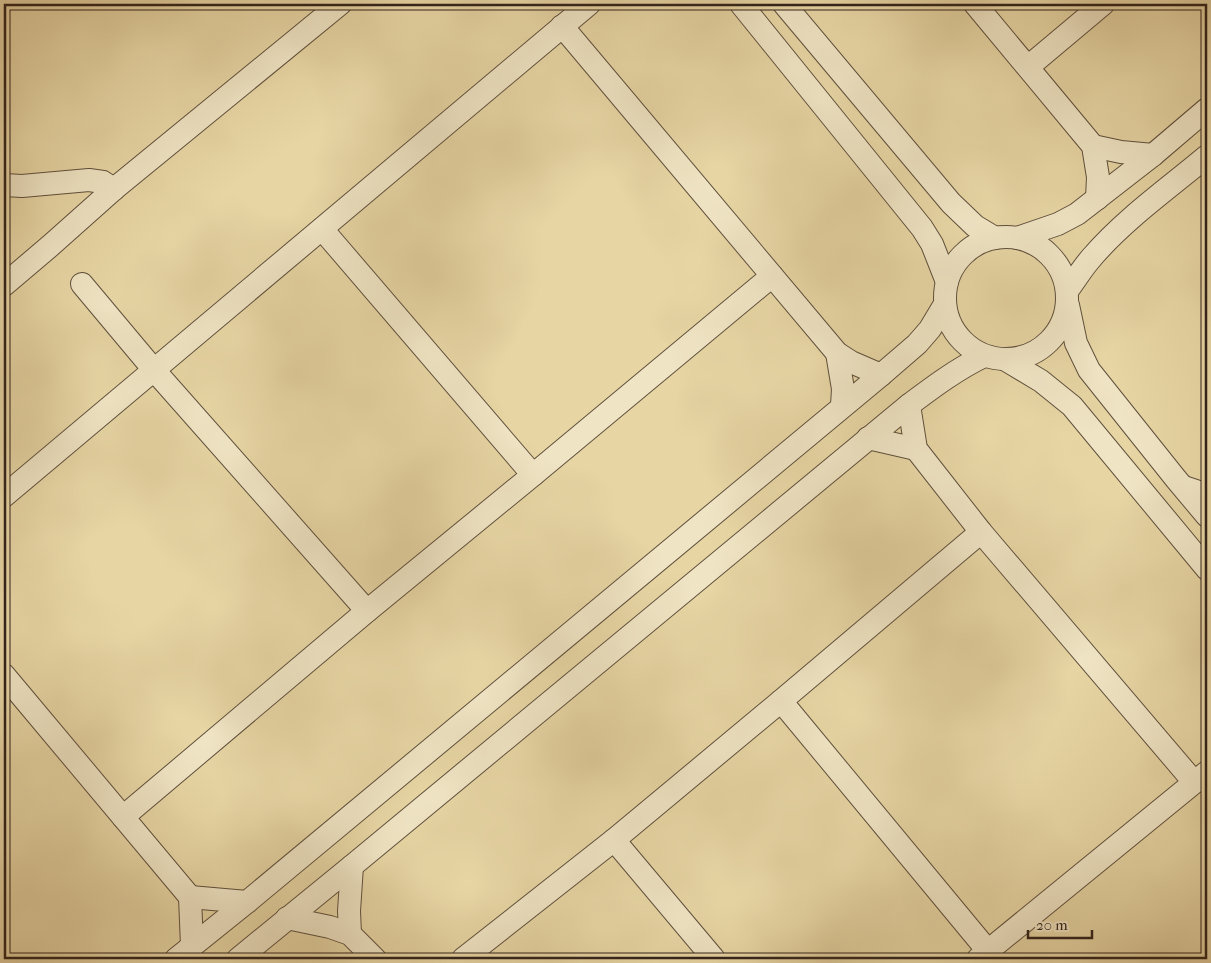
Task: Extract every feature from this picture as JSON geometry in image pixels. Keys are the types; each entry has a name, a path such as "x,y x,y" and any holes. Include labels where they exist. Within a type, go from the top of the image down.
{"street":[{"path":"4,285 114,189 340,4"},
{"path":"4,496 589,4"},
{"path":"741,4 922,228 932,244 947,282"},
{"path":"784,4 951,203 975,226 995,238"},
{"path":"975,4 1094,146 1098,177 1097,199"},
{"path":"1028,66 1103,4"},
{"path":"562,26 837,353 881,375"},
{"path":"1017,238 1058,224 1077,214 1207,109"},
{"path":"1094,146 1121,152 1153,154"},
{"path":"1207,156 1128,222 1092,257 1067,297 1061,326 1048,344 1029,356 1006,360 984,356 965,344 951,326 945,304 947,282 957,262 973,246 995,238 1017,238 1036,244 1051,256 1062,272 1067,297 1076,343 1089,370 1207,516"},
{"path":"4,185 22,186 89,180 103,182 114,189"},
{"path":"322,229 533,475"},
{"path":"123,817 367,611 772,276"},
{"path":"82,284 154,370 367,611"},
{"path":"184,952 247,902 881,375 917,344 930,329 945,304"},
{"path":"837,353 843,389 842,406"},
{"path":"238,959 868,438 946,377 984,356"},
{"path":"1006,360 1041,381 1072,406 1207,569"},
{"path":"781,701 983,955 1201,777 981,532 916,449 909,405"},
{"path":"868,438 916,449"},
{"path":"463,959 614,840 981,532"},
{"path":"4,675 190,897 247,902"},
{"path":"614,840 714,959"},
{"path":"350,934 349,911 352,866"},
{"path":"184,952 190,897"},
{"path":"287,918 323,925 350,934 375,959"}],"lane":[{"path":"1176,479 1207,489"}]}
